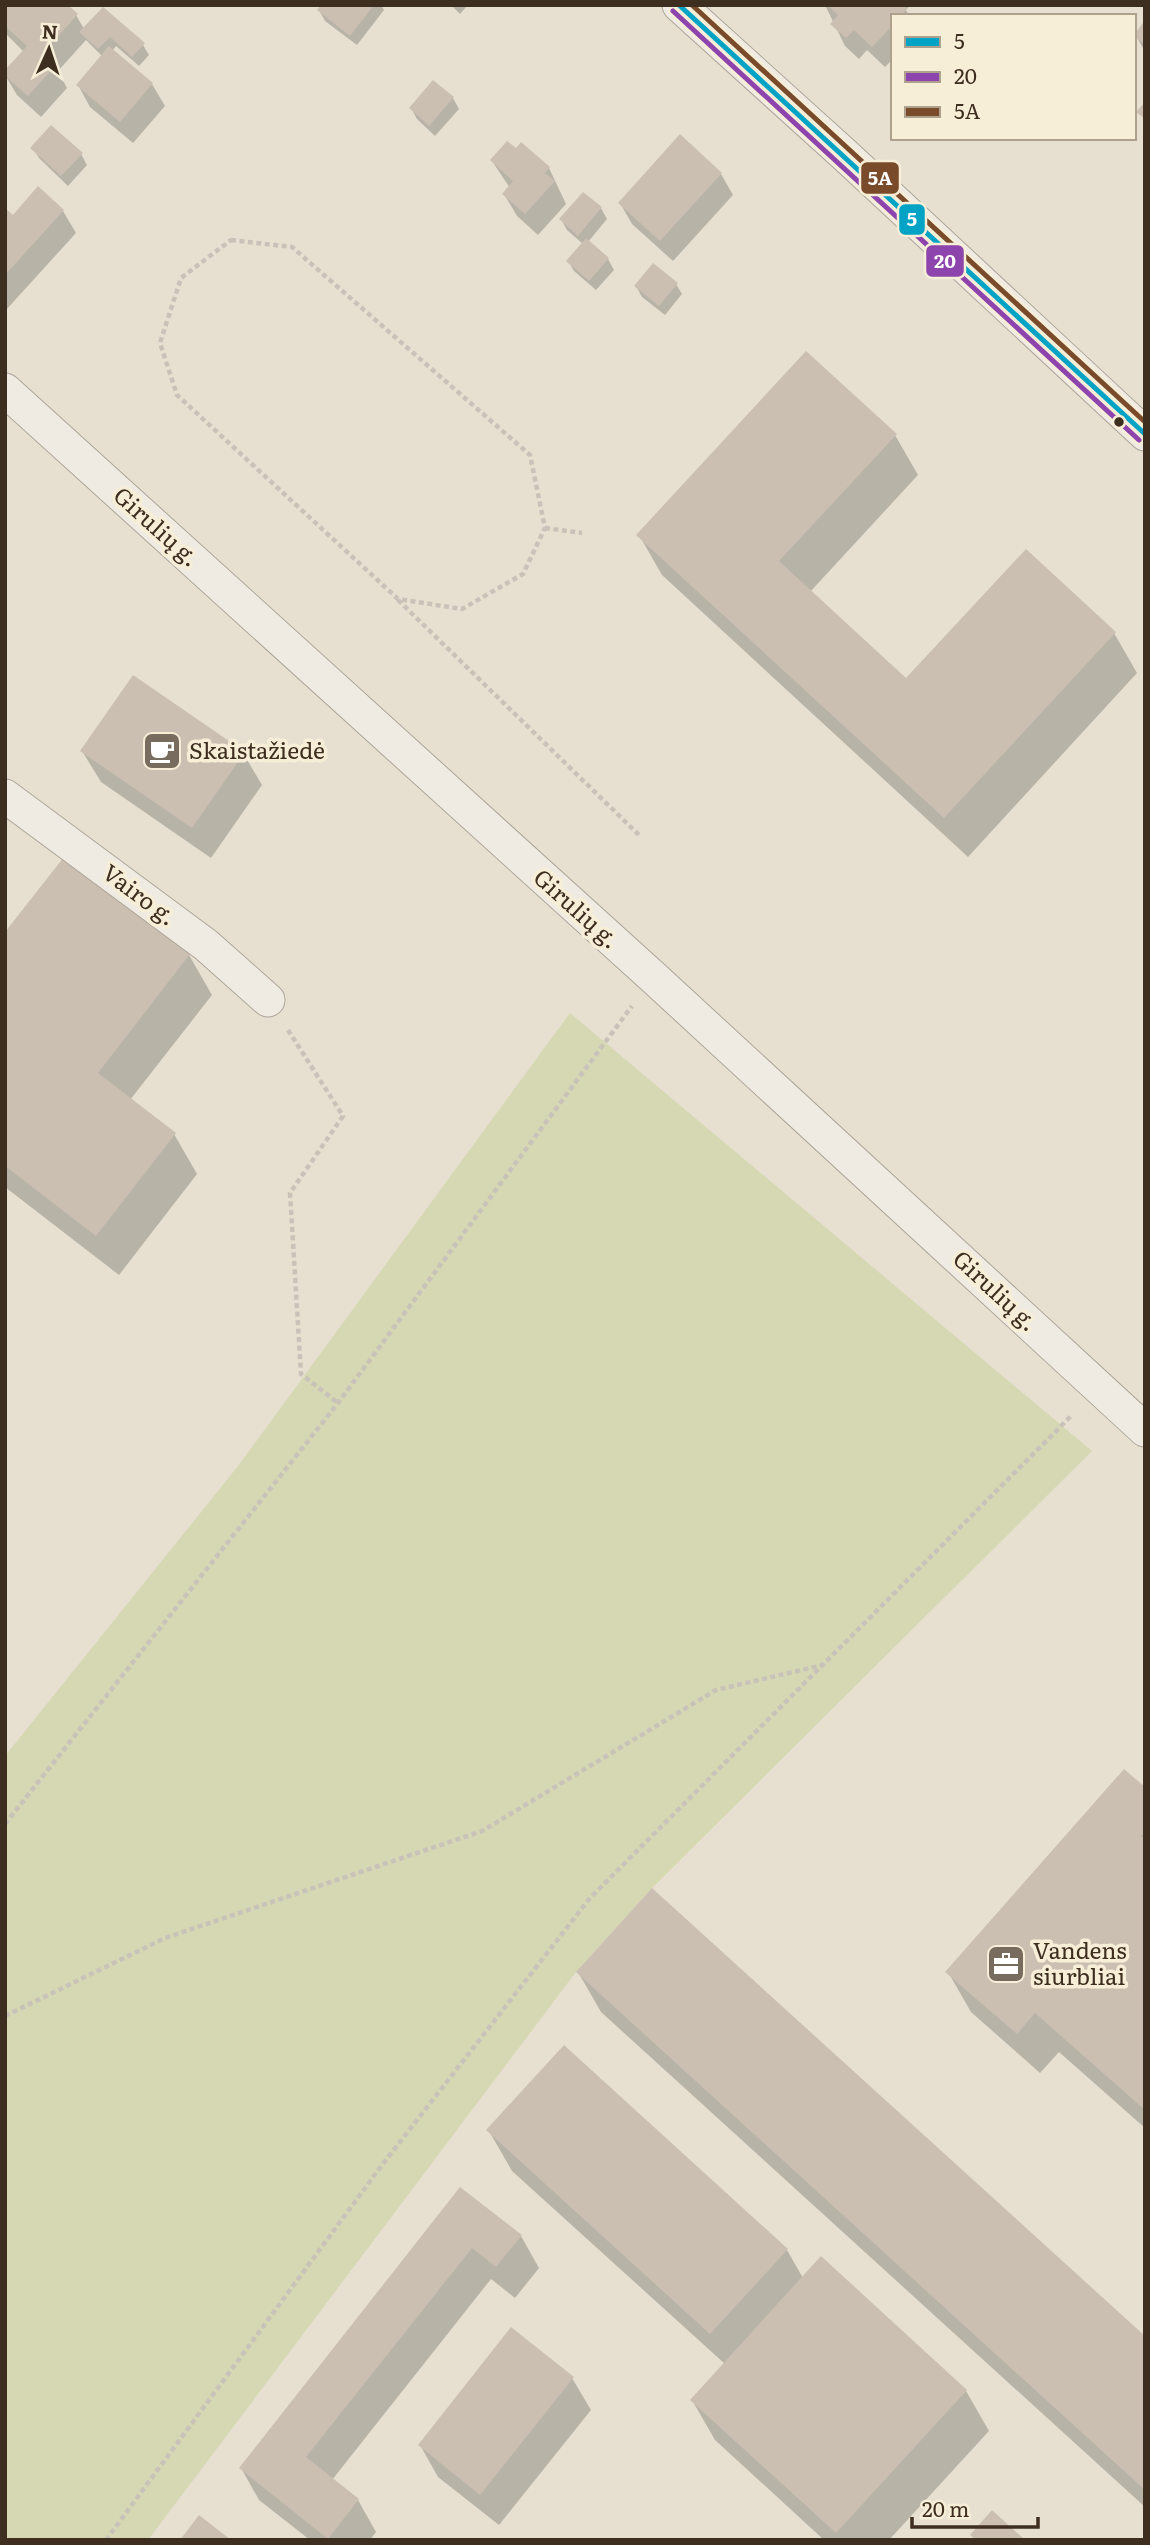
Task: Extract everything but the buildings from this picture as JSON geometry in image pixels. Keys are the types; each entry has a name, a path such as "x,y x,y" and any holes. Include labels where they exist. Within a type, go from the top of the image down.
{"street":[{"path":"680,5 1145,434"},
{"name":"Girulių g.","path":"5,390 653,977 1145,1430"},
{"name":"Vairo g.","path":"5,796 206,945 268,1000"}],"path":[{"path":"398,599 462,609 523,574 545,528 530,455 292,247 231,240 181,278 160,343 177,395 398,599 641,837"},
{"path":"545,528 582,533"},
{"path":"5,1825 338,1403 653,977"},
{"path":"268,1000 343,1116 290,1193 300,1374 338,1403"},
{"path":"106,2540 382,2165 590,1898 1099,1387"},
{"path":"5,2016 164,1938 482,1831 716,1690 824,1665"}],"green space":[{"path":"570,1013 1092,1451 652,1888 576,1972 148,2540 5,2540 5,1756 238,1466"}],"transit line":[{"name":"5","path":"679,5 1145,434"},
{"name":"5A","path":"692,5 1145,422"},
{"name":"20","path":"673,11 1139,440"}],"place":[{"name":"Skaistažiedė","path":"162,751"},
{"name":"Vandens siurbliai","path":"1006,1964"}]}
